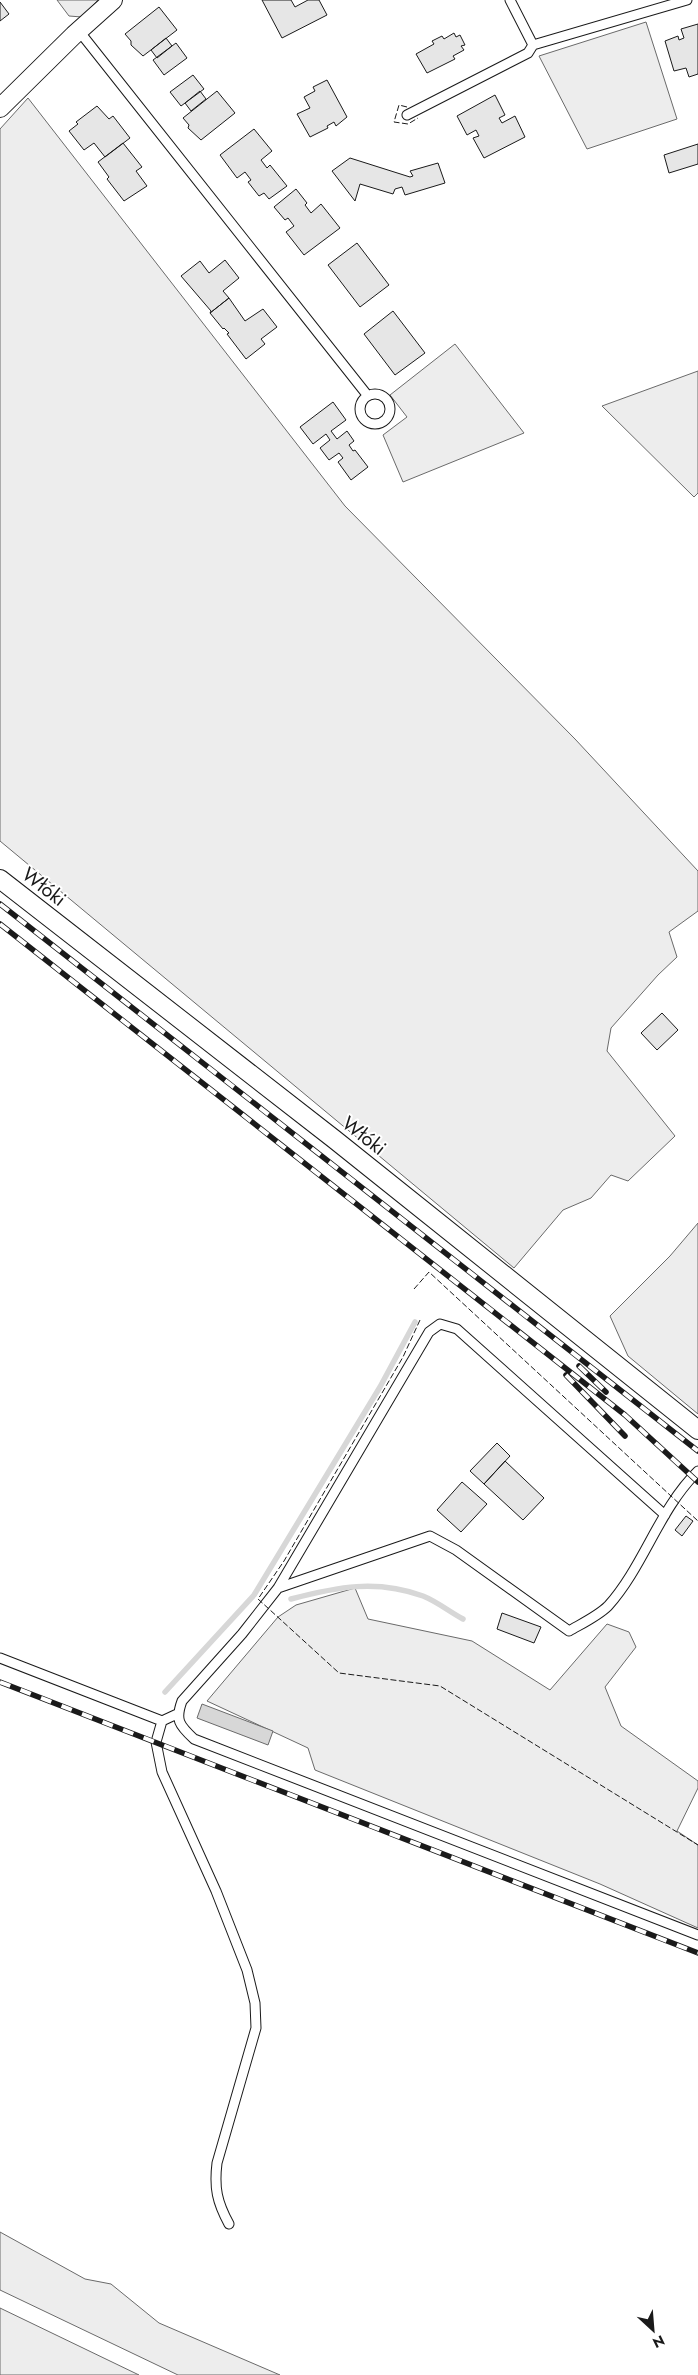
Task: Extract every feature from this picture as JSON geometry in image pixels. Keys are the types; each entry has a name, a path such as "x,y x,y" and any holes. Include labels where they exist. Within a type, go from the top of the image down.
{"street":[{"path":"0,108 113,0"},
{"name":"Włóki","path":"0,879 326,1133 698,1430"}],"lane":[{"path":"510,0 533,45"},
{"path":"407,115 528,53 533,45 687,0"},
{"path":"79,31 368,396"},
{"path":"665,1515 457,1329 440,1324 430,1332 278,1588 242,1634 182,1700 177,1714 181,1728 194,1739 301,1778 698,1935"},
{"path":"278,1588 430,1536 456,1550 569,1632 607,1607 647,1550 665,1515 698,1471"},
{"path":"0,1658 162,1722"},
{"path":"177,1714 162,1722 156,1742 162,1772 216,1891 247,1970 256,2003 256,2028 217,2163 214,2186 221,2210 229,2224"}],"shaded area":[{"path":"57,0 98,0 82,17 69,16"},
{"path":"646,22 677,119 587,149 539,56"},
{"path":"28,98 345,506 575,739 698,871 698,911 669,932 677,957 658,975 611,1028 607,1051 675,1136 628,1181 611,1175 591,1198 563,1210 514,1268 0,841 0,129"},
{"path":"455,344 524,433 403,482 383,435 407,417 390,395"},
{"path":"698,371 698,493 694,497 602,406"},
{"path":"698,1223 698,1414 628,1356 610,1316 670,1256"},
{"path":"355,1588 368,1619 472,1641 550,1690 607,1624 629,1632 636,1647 605,1687 621,1726 698,1781 698,1788 677,1831 698,1845 698,1928 600,1884 315,1770 308,1748 207,1701 278,1617 296,1605"},
{"path":"202,1704 273,1731 268,1745 197,1718"},
{"path":"0,2232 85,2279 111,2284 159,2323 280,2375 178,2375 0,2290"},
{"path":"0,2308 139,2375 0,2375"}],"building":[{"path":"262,0 291,0 295,7 308,0 319,0 327,15 282,38"},
{"path":"0,2 9,14 0,21"},
{"path":"159,7 177,30 143,56 131,45 131,41 125,34"},
{"path":"698,24 698,74 689,77 686,68 674,71 665,41 678,36 679,40 684,38 681,29"},
{"path":"454,33 456,37 460,35 465,45 461,46 464,50 453,56 455,59 427,73 416,54 434,44 432,41 442,36 444,39"},
{"path":"166,38 172,46 157,58 151,50"},
{"path":"176,43 187,58 164,75 153,60"},
{"path":"193,75 204,89 181,106 170,92"},
{"path":"327,80 347,117 336,126 334,122 327,126 328,128 310,137 297,114 310,108 304,97 315,91 313,87"},
{"path":"200,91 206,99 191,111 185,103"},
{"path":"217,91 235,113 201,140 188,128 189,125 183,118"},
{"path":"495,95 505,115 499,118 502,123 515,116 525,137 484,158 473,138 479,136 476,130 467,135 457,116"},
{"path":"97,106 109,119 113,116 130,138 105,157 94,143 84,150 69,131 78,124 76,122"},
{"path":"254,129 272,151 261,160 267,168 270,165 287,186 269,199 264,193 259,196 248,182 251,180 245,172 237,178 220,155"},
{"path":"123,143 142,167 136,171 147,186 124,201 107,179 109,177 98,162"},
{"path":"698,144 698,164 669,173 664,155"},
{"path":"350,158 410,177 413,176 410,171 438,163 445,183 405,195 402,187 395,189 393,194 360,184 355,201 332,171"},
{"path":"296,189 307,203 305,205 311,213 321,204 340,228 304,255 286,232 294,226 288,218 285,220 274,207"},
{"path":"357,243 389,285 360,307 328,265"},
{"path":"225,260 239,278 223,291 229,298 210,313 211,311 181,276 200,261 209,273"},
{"path":"229,298 245,321 263,309 277,327 261,339 265,344 246,359 227,334 229,333 223,329 210,313"},
{"path":"393,311 425,353 395,375 364,334"},
{"path":"333,402 346,420 331,431 337,439 347,431 354,441 349,445 368,467 351,480 338,462 343,458 339,453 329,460 320,448 330,440 326,434 313,444 300,427"},
{"path":"662,1013 678,1030 657,1050 641,1033"},
{"path":"497,1443 510,1456 484,1484 470,1471"},
{"path":"505,1461 544,1498 523,1520 484,1484"},
{"path":"462,1482 487,1504 461,1532 437,1510"},
{"path":"686,1516 693,1521 682,1536 675,1530"},
{"path":"502,1613 541,1627 534,1643 497,1629"}],"waterway":[{"path":"165,1692 254,1595 380,1387 415,1322"},
{"path":"291,1599 341,1588 373,1586 406,1591 423,1596 463,1619"}],"railway":[{"path":"0,904 698,1451"},
{"path":"0,924 625,1415 698,1482"},
{"path":"579,1366 606,1392"},
{"path":"566,1375 625,1436"},
{"path":"0,1682 698,1953"}],"fence":[{"path":"407,107 399,105 394,122 408,124 418,118"},
{"path":"414,1289 429,1272 698,1521"},
{"path":"420,1320 403,1357 284,1561 258,1599 339,1673 440,1686 698,1845"}]}
